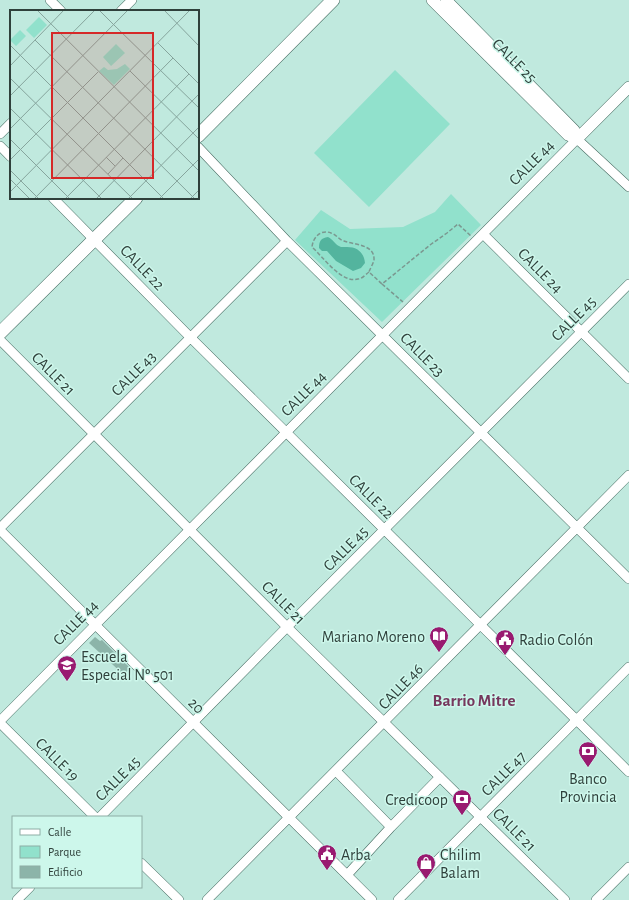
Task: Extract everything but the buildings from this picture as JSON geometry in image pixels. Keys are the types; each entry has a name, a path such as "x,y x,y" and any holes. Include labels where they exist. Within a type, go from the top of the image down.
{"main road":[{"path":"199,123 321,0"},
{"path":"199,135 333,0"},
{"path":"0,333 92,237 125,199"},
{"path":"0,324 92,237 135,199"}],"street":[{"path":"50,0 60,10"},
{"path":"122,10 132,0"},
{"name":"CALLE 25","path":"432,0 568,136 577,139 629,187"},
{"name":"CALLE 25","path":"446,0 574,130 577,139"},
{"name":"CALLE 44","path":"0,722 629,87"},
{"path":"0,134 10,124"},
{"path":"0,146 10,156"},
{"name":"CALLE 23","path":"199,148 287,241 629,579"},
{"name":"CALLE 22","path":"54,199 190,337 629,772"},
{"name":"CALLE 24","path":"483,234 629,379"},
{"name":"CALLE 43","path":"0,529 287,241"},
{"name":"CALLE 45","path":"101,816 287,626 629,284"},
{"name":"CALLE 21","path":"0,340 384,723 481,816 565,900"},
{"name":"CALLE 46","path":"207,900 629,475"},
{"name":"20","path":"0,529 372,900"},
{"name":"CALLE 47","path":"398,900 629,667"},
{"name":"CALLE 19","path":"0,722 94,816"},
{"path":"336,771 392,826"},
{"path":"347,875 440,777"},
{"path":"142,864 179,900"},
{"path":"596,900 629,867"},
{"path":"17,900 29,888"}],"path":[{"path":"382,284 430,244 447,234 458,224 476,241"},
{"path":"324,232 332,233 342,241 367,247 372,253 374,260 369,272 359,279 351,279 342,276 312,247 313,240 317,235 324,232"},
{"path":"369,272 402,302"}],"green space":[{"path":"395,70 450,124 369,207 314,153"},
{"path":"451,194 481,225 382,322 295,240 321,210 350,229 403,227 435,212"}],"shaded area":[{"path":"328,237 341,247 351,247 360,251 365,263 361,268 353,271 336,261 327,251 322,251 319,248 320,242 322,239"}],"place":[{"name":"Mariano Moreno","path":"439,653"},
{"name":"Radio Colón","path":"505,656"},
{"name":"Escuela Especial Nº 501","path":"67,682"},
{"name":"Banco Provincia","path":"588,768"},
{"name":"Credicoop","path":"462,816"},
{"name":"Arba","path":"327,871"},
{"name":"Chilim Balam","path":"426,880"}],"district":[{"name":"Barrio Mitre","path":"474,700"}]}
